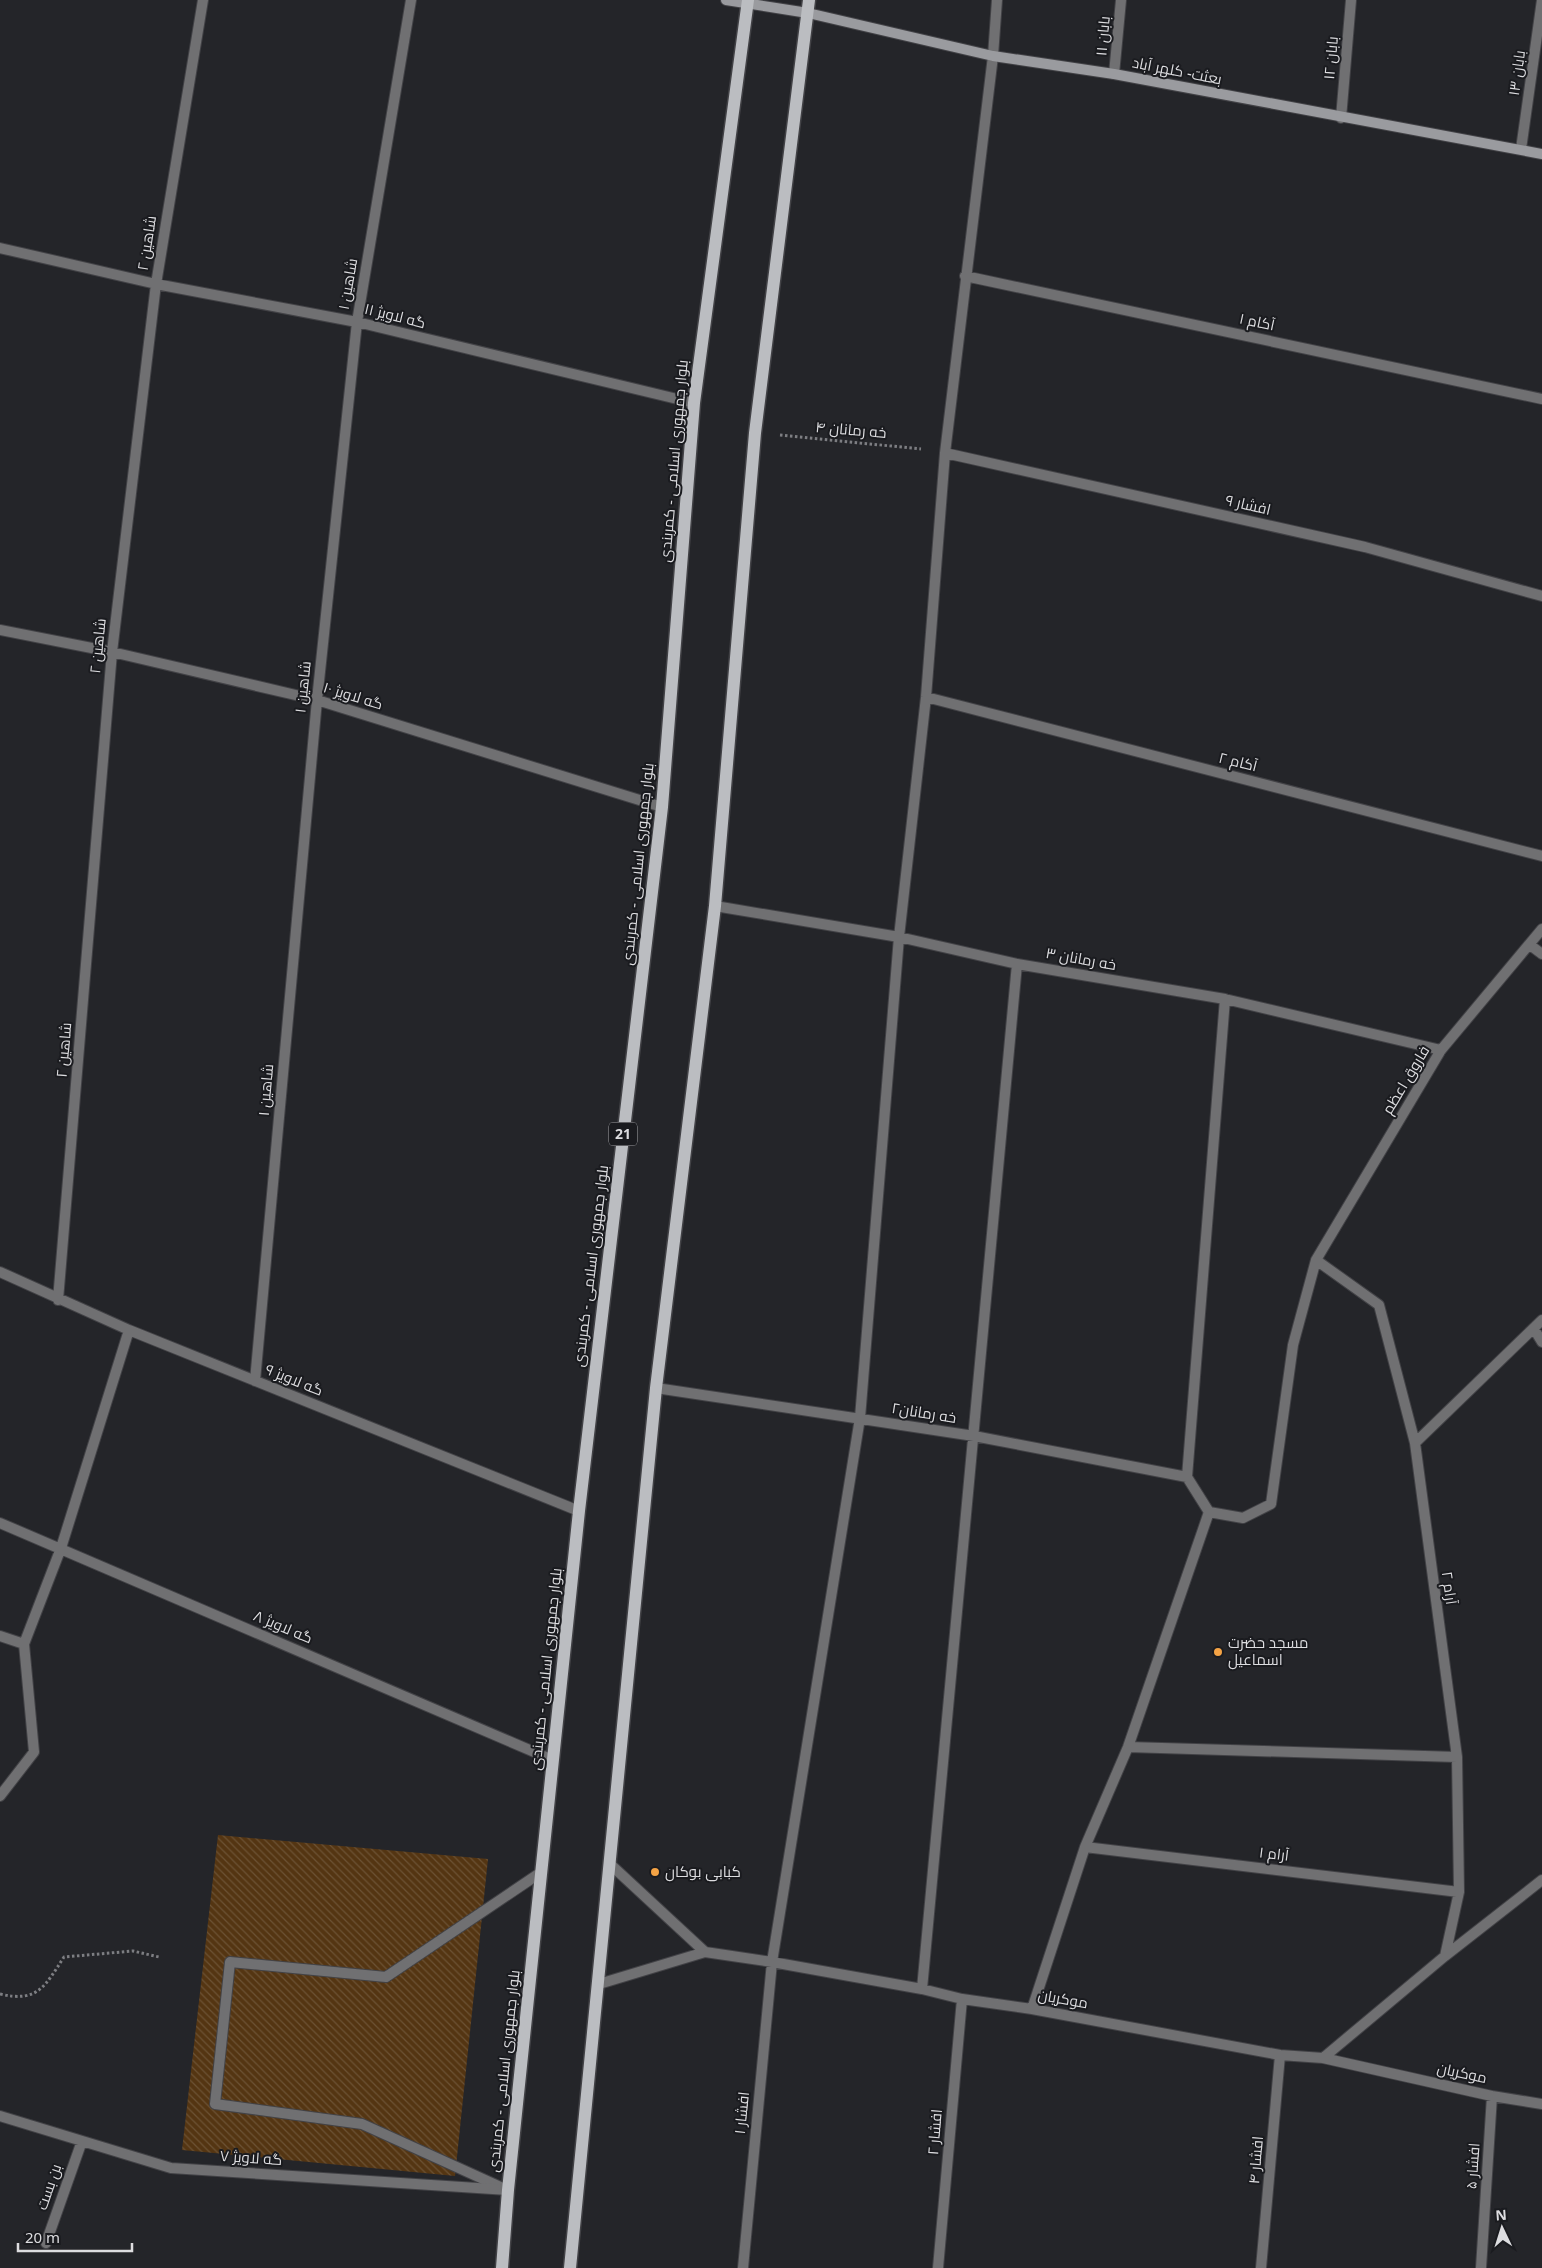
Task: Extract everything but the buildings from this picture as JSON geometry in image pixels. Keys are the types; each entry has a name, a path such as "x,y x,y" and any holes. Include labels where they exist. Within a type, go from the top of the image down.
{"main road":[{"name":"بعثت- کلهر آباد","path":"726,0 809,6 993,56 1114,74 1542,154"},
{"name":"بلوار جمهوری اسلامی - کمربندی","path":"502,2268 540,1873 579,1511 662,807 694,403 748,2"},
{"path":"570,2268 656,1388 715,906 755,432 809,6"}],"street":[{"name":"شاهین ۲","path":"58,1300 112,652 156,284 203,0"},
{"name":"شاهین ۱","path":"255,1381 317,700 357,322 412,0"},
{"name":"افشار ۱","path":"742,2268 772,1962 860,1418 899,937 926,698 945,452 993,56 997,0"},
{"name":"بابان ۱۱","path":"1114,74 1121,0"},
{"name":"بابان ۱۲","path":"1342,118 1351,0"},
{"name":"بابان ۱۳","path":"1522,149 1542,0"},
{"name":"گه لاویژ ۱۱","path":"0,248 156,284 357,322 694,403"},
{"name":"آکام ۱","path":"965,276 1542,399"},
{"name":"افشار ۹","path":"945,452 1365,546 1542,596"},
{"name":"گه لاویژ ۱۰","path":"0,630 112,652 317,700 662,807"},
{"name":"آکام ۲","path":"926,698 1542,856"},
{"name":"خه رمانان ۳","path":"715,906 899,937 1017,964 1225,999 1441,1050"},
{"name":"فاروق اعظم","path":"1209,1512 1243,1518 1271,1504 1293,1345 1316,1260 1441,1050 1542,929"},
{"path":"1530,945 1542,954"},
{"path":"922,1989 1017,964"},
{"path":"1032,2009 1085,1846 1128,1747 1209,1512 1186,1478 1225,999"},
{"name":"آرام ۲","path":"1316,1260 1379,1305 1415,1443 1457,1757 1459,1892 1445,1956"},
{"name":"گه لاویژ ۹","path":"0,1272 58,1300 129,1330 579,1511"},
{"path":"1415,1443 1542,1320"},
{"path":"1534,1328 1542,1342"},
{"path":"0,1796 34,1752 24,1644 62,1548 129,1330"},
{"name":"خه رمانان۲","path":"656,1388 974,1436 1186,1478"},
{"name":"گه لاویژ ۸","path":"0,1523 553,1760"},
{"path":"0,1636 24,1644"},
{"path":"1128,1747 1457,1757"},
{"name":"آرام ۱","path":"1085,1846 1459,1892"},
{"path":"610,1864 705,1952"},
{"path":"508,2190 362,2124 215,2104 230,1962 386,1977 540,1873"},
{"path":"1323,2058 1445,1956 1542,1880"},
{"path":"598,1984 705,1952"},
{"name":"موکریان","path":"705,1952 772,1962 922,1989 962,1999 1032,2009 1280,2055 1323,2058 1492,2096 1542,2104"},
{"name":"افشار ۲","path":"938,2268 962,1999"},
{"name":"افشار ۴","path":"1261,2268 1280,2055"},
{"name":"افشار ۵","path":"1481,2268 1492,2096"},
{"name":"گه لاویژ ۷","path":"0,2116 171,2168 508,2190"},
{"name":"بن بست","path":"46,2243 82,2141"}],"path":[{"name":"خه رمانان ۴","path":"755,432 945,452"},
{"path":"0,1994 18,1998 43,1989 64,1957 133,1951 159,1957"}],"place":[{"name":"مسجد حضرت اسماعیل","path":"1218,1652"},
{"name":"کبابی بوکان","path":"655,1872"}]}
